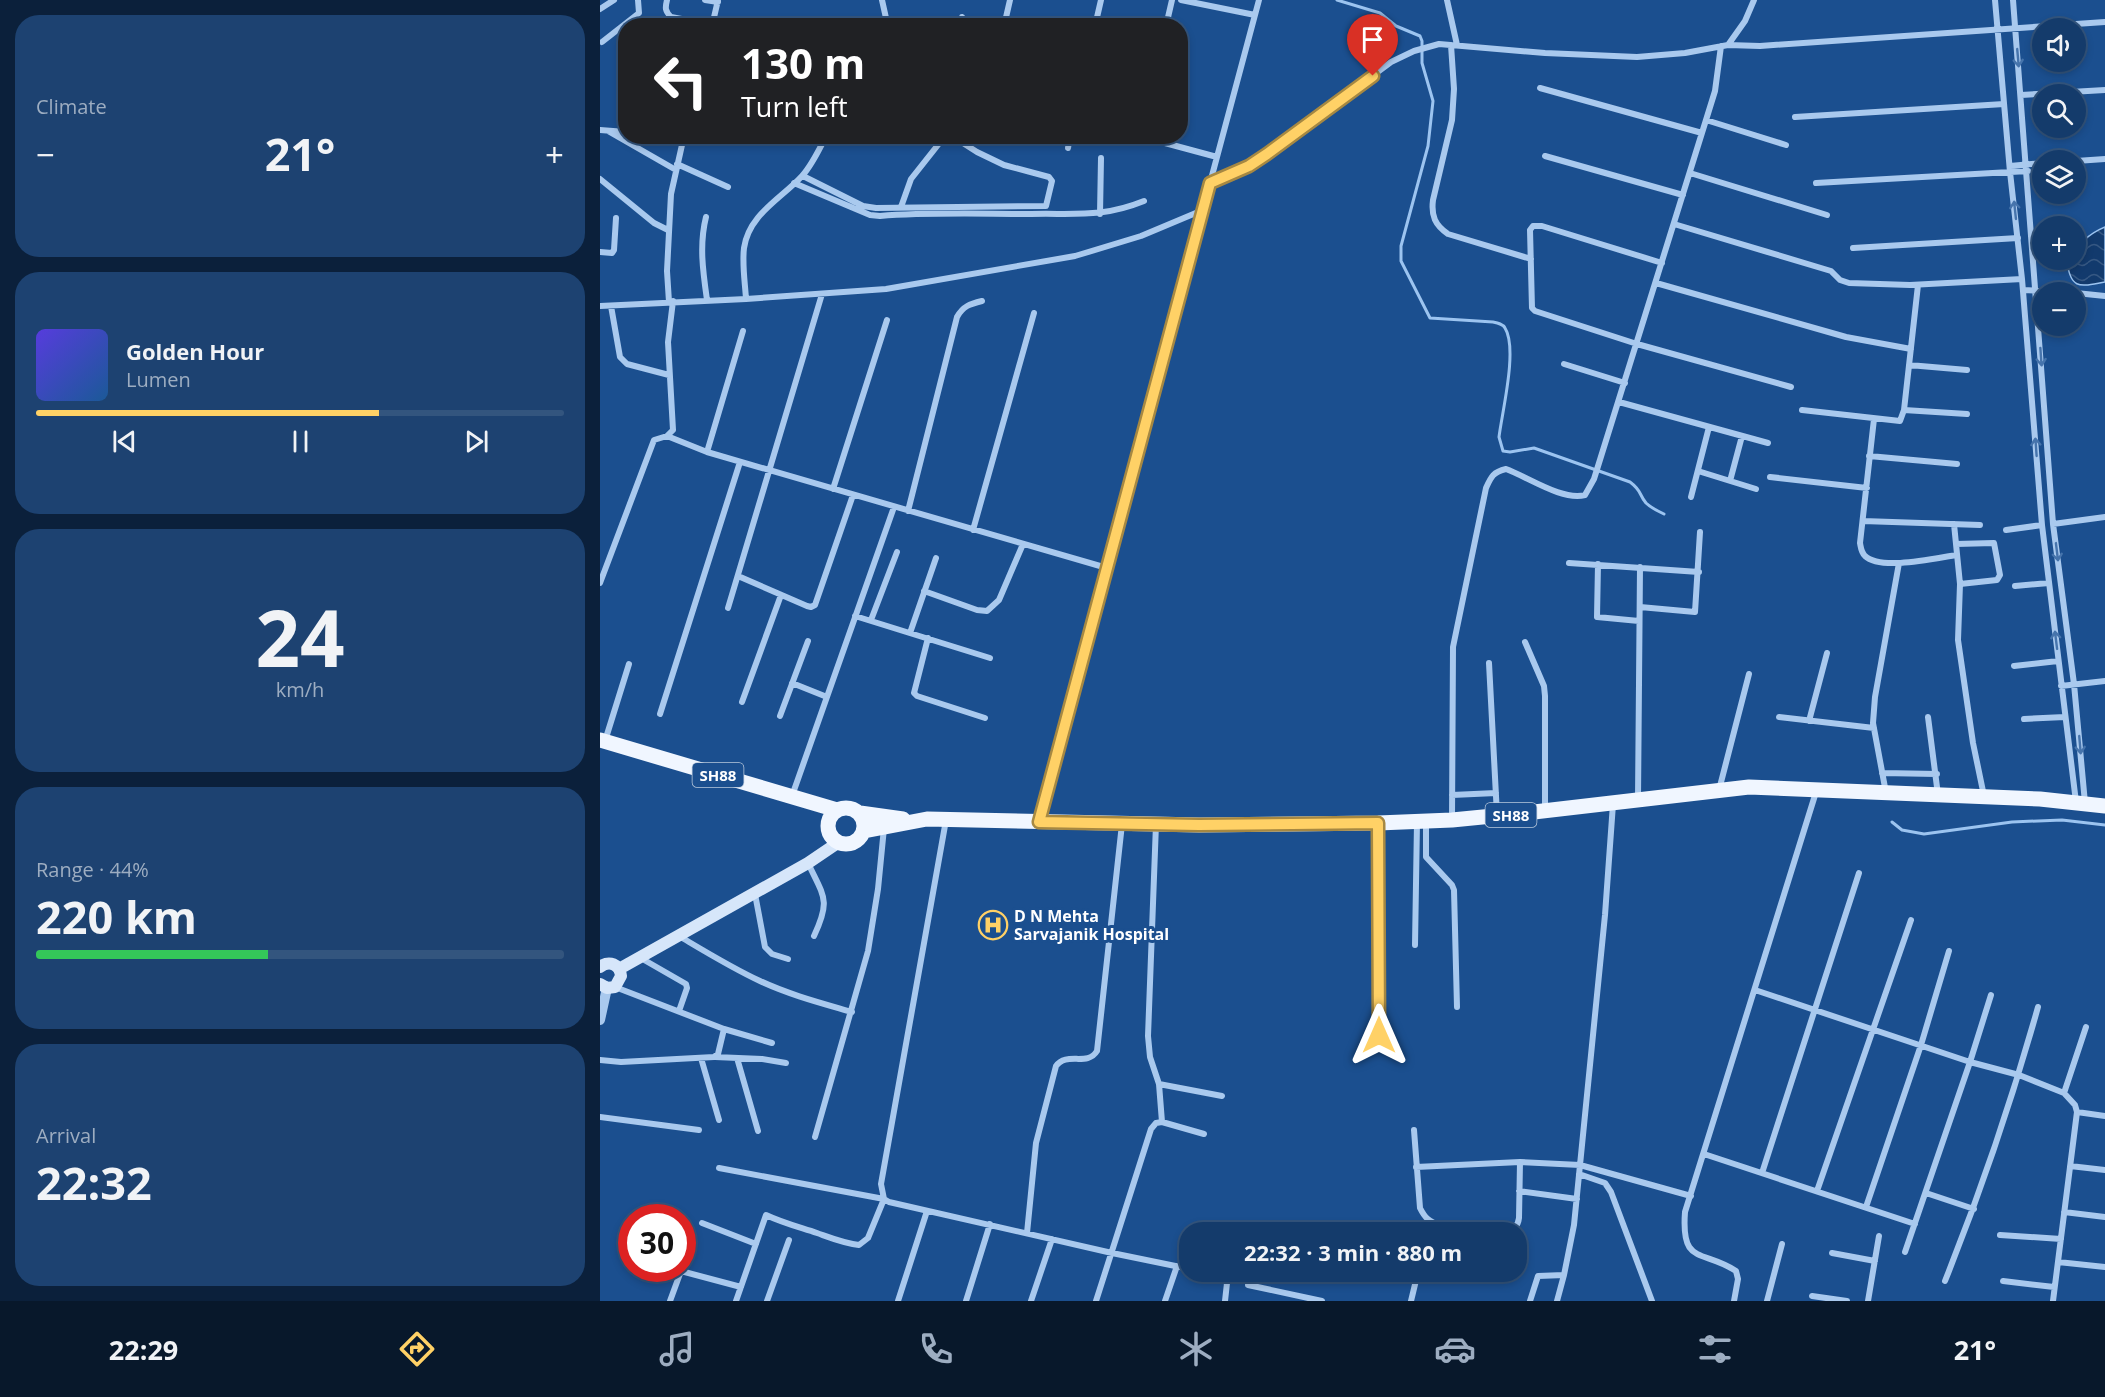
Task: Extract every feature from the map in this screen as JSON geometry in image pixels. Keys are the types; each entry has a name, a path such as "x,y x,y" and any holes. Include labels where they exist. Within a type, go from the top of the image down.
{"main road":[{"name":"SH88","path":"602,741 837,810"},
{"name":"SH88","path":"860,813 914,820 1122,824 1378,823 1497,816 1749,787 1984,797 2105,806"},
{"path":"849,807 860,813 864,821 864,831 857,841 839,842 828,830 830,818 837,810 849,807"},
{"name":"SH88","path":"864,831 914,820"},
{"path":"619,969 808,864 839,842"},
{"path":"600,967 609,963 619,969"},
{"path":"607,986 620,980 619,969"}],"street":[{"path":"600,9 614,0"},
{"path":"633,18 639,13 638,0"},
{"path":"667,0 666,12 680,18"},
{"path":"705,0 718,1 714,18"},
{"path":"882,0 886,18"},
{"path":"1006,18 1010,0"},
{"path":"1097,18 1101,0"},
{"path":"1168,18 1172,0"},
{"path":"1181,0 1255,15"},
{"path":"1039,822 1259,0"},
{"path":"1447,0 1454,45 1454,89 1452,120 1433,200 1434,221 1448,234 1531,260"},
{"path":"1452,820 1453,647 1486,488 1496,471 1506,469 1565,495 1576,497 1585,495 1594,479 1715,91 1725,46 1744,21 1754,0"},
{"path":"1995,0 2023,290 2042,525 2065,717 2080,803"},
{"path":"2013,0 2034,282"},
{"path":"1210,183 1249,166 1391,62 1414,51 1439,44 1545,53 1637,57 1685,53 1725,46 1760,46 2105,22"},
{"path":"602,42 618,29"},
{"path":"1540,88 1702,133"},
{"path":"2021,95 2105,90"},
{"path":"1795,117 2004,104"},
{"path":"1706,120 1786,145"},
{"path":"600,130 618,132"},
{"path":"608,131 618,136"},
{"path":"633,144 676,167 728,187"},
{"path":"600,582 654,440 667,436 673,430 668,342 671,302 667,271 668,230 671,194 682,144"},
{"path":"746,299 743,268 744,246 752,224 770,203 802,176 821,144"},
{"path":"901,207 911,179 939,144"},
{"path":"802,176 863,206 876,208 1046,206 1052,181 1049,177 1004,165 964,144"},
{"path":"1068,148 1069,144"},
{"path":"1170,144 1217,156"},
{"path":"1545,156 1683,195"},
{"path":"1101,158 1101,214"},
{"path":"2086,160 2105,159"},
{"path":"1816,183 2032,166"},
{"path":"1690,173 1827,215"},
{"path":"600,179 654,223 668,230"},
{"path":"794,183 870,215 880,216 1101,214 1124,209 1144,201"},
{"path":"600,306 886,290 1075,256 1141,236 1203,210"},
{"path":"706,217 702,232 702,248 707,300"},
{"path":"600,252 612,253 614,250 616,218"},
{"path":"1674,224 1831,271 1840,280 1849,283 1918,285 2022,279"},
{"path":"1662,263 1536,225 1530,230 1532,302 1535,311 1637,344 1791,387"},
{"path":"1853,248 2018,238"},
{"path":"1656,283 1846,337 1911,349"},
{"path":"1802,410 1900,421 1904,410 1918,285"},
{"path":"2023,290 2032,291"},
{"path":"728,608 822,294"},
{"path":"2086,294 2105,296"},
{"path":"908,511 957,317 968,305 982,302"},
{"path":"611,306 622,361 669,375"},
{"path":"973,530 1034,313"},
{"path":"833,489 887,320"},
{"path":"707,452 743,331"},
{"path":"2038,336 2053,524 2074,684 2080,803"},
{"path":"1564,364 1625,383"},
{"path":"1909,365 1967,370"},
{"path":"1619,402 1768,443"},
{"path":"1904,410 1967,414"},
{"path":"1874,419 1860,543 1862,551 1867,558 1899,563 1957,555"},
{"path":"1691,496 1709,426"},
{"path":"667,436 740,462 1107,568"},
{"path":"1730,481 1742,436"},
{"path":"1869,456 1957,464"},
{"path":"660,714 740,462"},
{"path":"1698,471 1756,489"},
{"path":"1770,477 1866,488"},
{"path":"738,576 807,606 815,605 854,495"},
{"path":"792,796 894,507"},
{"path":"2053,524 2105,517"},
{"path":"1863,521 1980,525"},
{"path":"1954,524 1960,584 1958,640 1973,743 1984,797"},
{"path":"2006,530 2042,525"},
{"path":"1640,607 1695,612 1700,532"},
{"path":"1956,544 1994,543 2000,575 1997,580 1960,584"},
{"path":"924,591 977,610 987,610 999,600 1023,544"},
{"path":"871,620 897,552"},
{"path":"910,633 936,558"},
{"path":"1569,563 1699,572"},
{"path":"1886,793 1874,728 1875,697 1899,563"},
{"path":"1598,564 1597,617 1639,621"},
{"path":"1638,799 1640,567"},
{"path":"2015,586 2049,584"},
{"path":"742,702 781,596"},
{"path":"855,616 990,658"},
{"path":"928,638 914,693 917,696 985,718"},
{"path":"780,716 808,641"},
{"path":"1525,642 1544,686 1545,811"},
{"path":"1809,721 1827,653"},
{"path":"2014,666 2058,661"},
{"path":"1489,663 1497,816"},
{"path":"602,741 629,664"},
{"path":"1719,790 1749,674"},
{"path":"2061,686 2105,681"},
{"path":"792,683 827,697"},
{"path":"1779,717 1874,728"},
{"path":"1928,717 1938,795"},
{"path":"2024,718 2065,717"},
{"path":"1882,773 1937,774"},
{"path":"1734,1301 1738,1279 1736,1271 1700,1256 1690,1249 1684,1239 1685,1212 1817,789"},
{"path":"1452,795 1496,793"},
{"path":"1557,1301 1564,1275 1579,1174 1605,915 1613,804"},
{"path":"736,1301 766,1215 786,1225 838,1242 859,1245 868,1238 884,1199 881,1184 946,819"},
{"path":"1414,945 1422,821"},
{"path":"1422,821 1426,857 1454,890 1457,1007"},
{"path":"1378,823 1379,1035"},
{"path":"1027,1233 1036,1143 1056,1066 1060,1060 1087,1059 1094,1056 1097,1051 1122,824"},
{"path":"1156,824 1148,1036 1150,1057 1159,1084 1162,1122"},
{"path":"815,1137 868,951 878,889 884,827"},
{"path":"808,864 824,897 825,906 814,936"},
{"path":"1762,1173 1813,1009 1859,873"},
{"path":"755,893 765,947 772,954 788,959"},
{"path":"1817,1191 1911,920"},
{"path":"679,935 718,960 761,982 806,999 852,1012"},
{"path":"1866,1207 1921,1045 1949,951"},
{"path":"639,957 686,984 687,988 679,1011"},
{"path":"600,1020 607,986 724,1029 772,1043"},
{"path":"1755,990 1970,1062 2019,1075 2064,1093 2075,1105 2077,1112 2053,1301"},
{"path":"1905,1252 1970,1062 1990,995"},
{"path":"1945,1281 1974,1209 2019,1075 2038,1007"},
{"path":"2064,1093 2086,1027"},
{"path":"714,1057 718,1054 724,1029"},
{"path":"600,1060 621,1062 714,1057 762,1059 786,1064"},
{"path":"701,1058 719,1120"},
{"path":"737,1058 758,1131"},
{"path":"1159,1084 1222,1096"},
{"path":"2077,1112 2105,1116"},
{"path":"600,1117 699,1130"},
{"path":"1096,1301 1151,1129 1156,1123 1162,1122 1204,1134"},
{"path":"1414,1130 1420,1208 1425,1217 1440,1225 1511,1231 1518,1224 1520,1162"},
{"path":"1704,1154 1915,1224"},
{"path":"1416,1167 1520,1162 1580,1165 1690,1196"},
{"path":"2070,1167 2105,1170"},
{"path":"719,1168 884,1199 927,1211 1178,1266 1166,1301"},
{"path":"1579,1174 1605,1183 1611,1192 1652,1301"},
{"path":"1519,1191 1576,1199"},
{"path":"1926,1193 1974,1209"},
{"path":"898,1301 927,1211"},
{"path":"2064,1212 2105,1217"},
{"path":"702,1222 756,1244"},
{"path":"966,1301 990,1224"},
{"path":"2000,1234 2061,1239"},
{"path":"1868,1301 1879,1236"},
{"path":"1031,1301 1052,1239"},
{"path":"766,1301 789,1240"},
{"path":"1767,1301 1782,1244"},
{"path":"1832,1253 1875,1261"},
{"path":"2058,1262 2105,1267"},
{"path":"670,1301 681,1271 741,1287"},
{"path":"1530,1301 1538,1276 1564,1275"},
{"path":"2004,1281 2054,1287"},
{"path":"1225,1301 1226,1282"},
{"path":"1411,1301 1416,1282"},
{"path":"1248,1285 1322,1301"},
{"path":"1812,1296 1847,1301"}],"water":[{"path":"2105,227 2105,282 2086,285 2086,282 2074,282 2069,270 2086,270 2086,238"}],"waterway":[{"path":"1337,0 1380,13 1396,26 1420,36 1422,41 1422,63 1433,101 1428,146 1401,246 1401,261 1430,318 1493,322 1505,328 1509,338 1510,365 1499,437 1503,451 1534,448 1630,482 1646,503 1664,514"},
{"path":"1892,822 1902,830 1924,834 2012,822 2062,820 2105,825"}],"place":[{"name":"D N Mehta Sarvajanik Hospital","path":"993,925"}],"route":[{"path":"1373,76 1249,166 1210,183 1039,822 1199,825 1378,823 1379,1035"}]}
